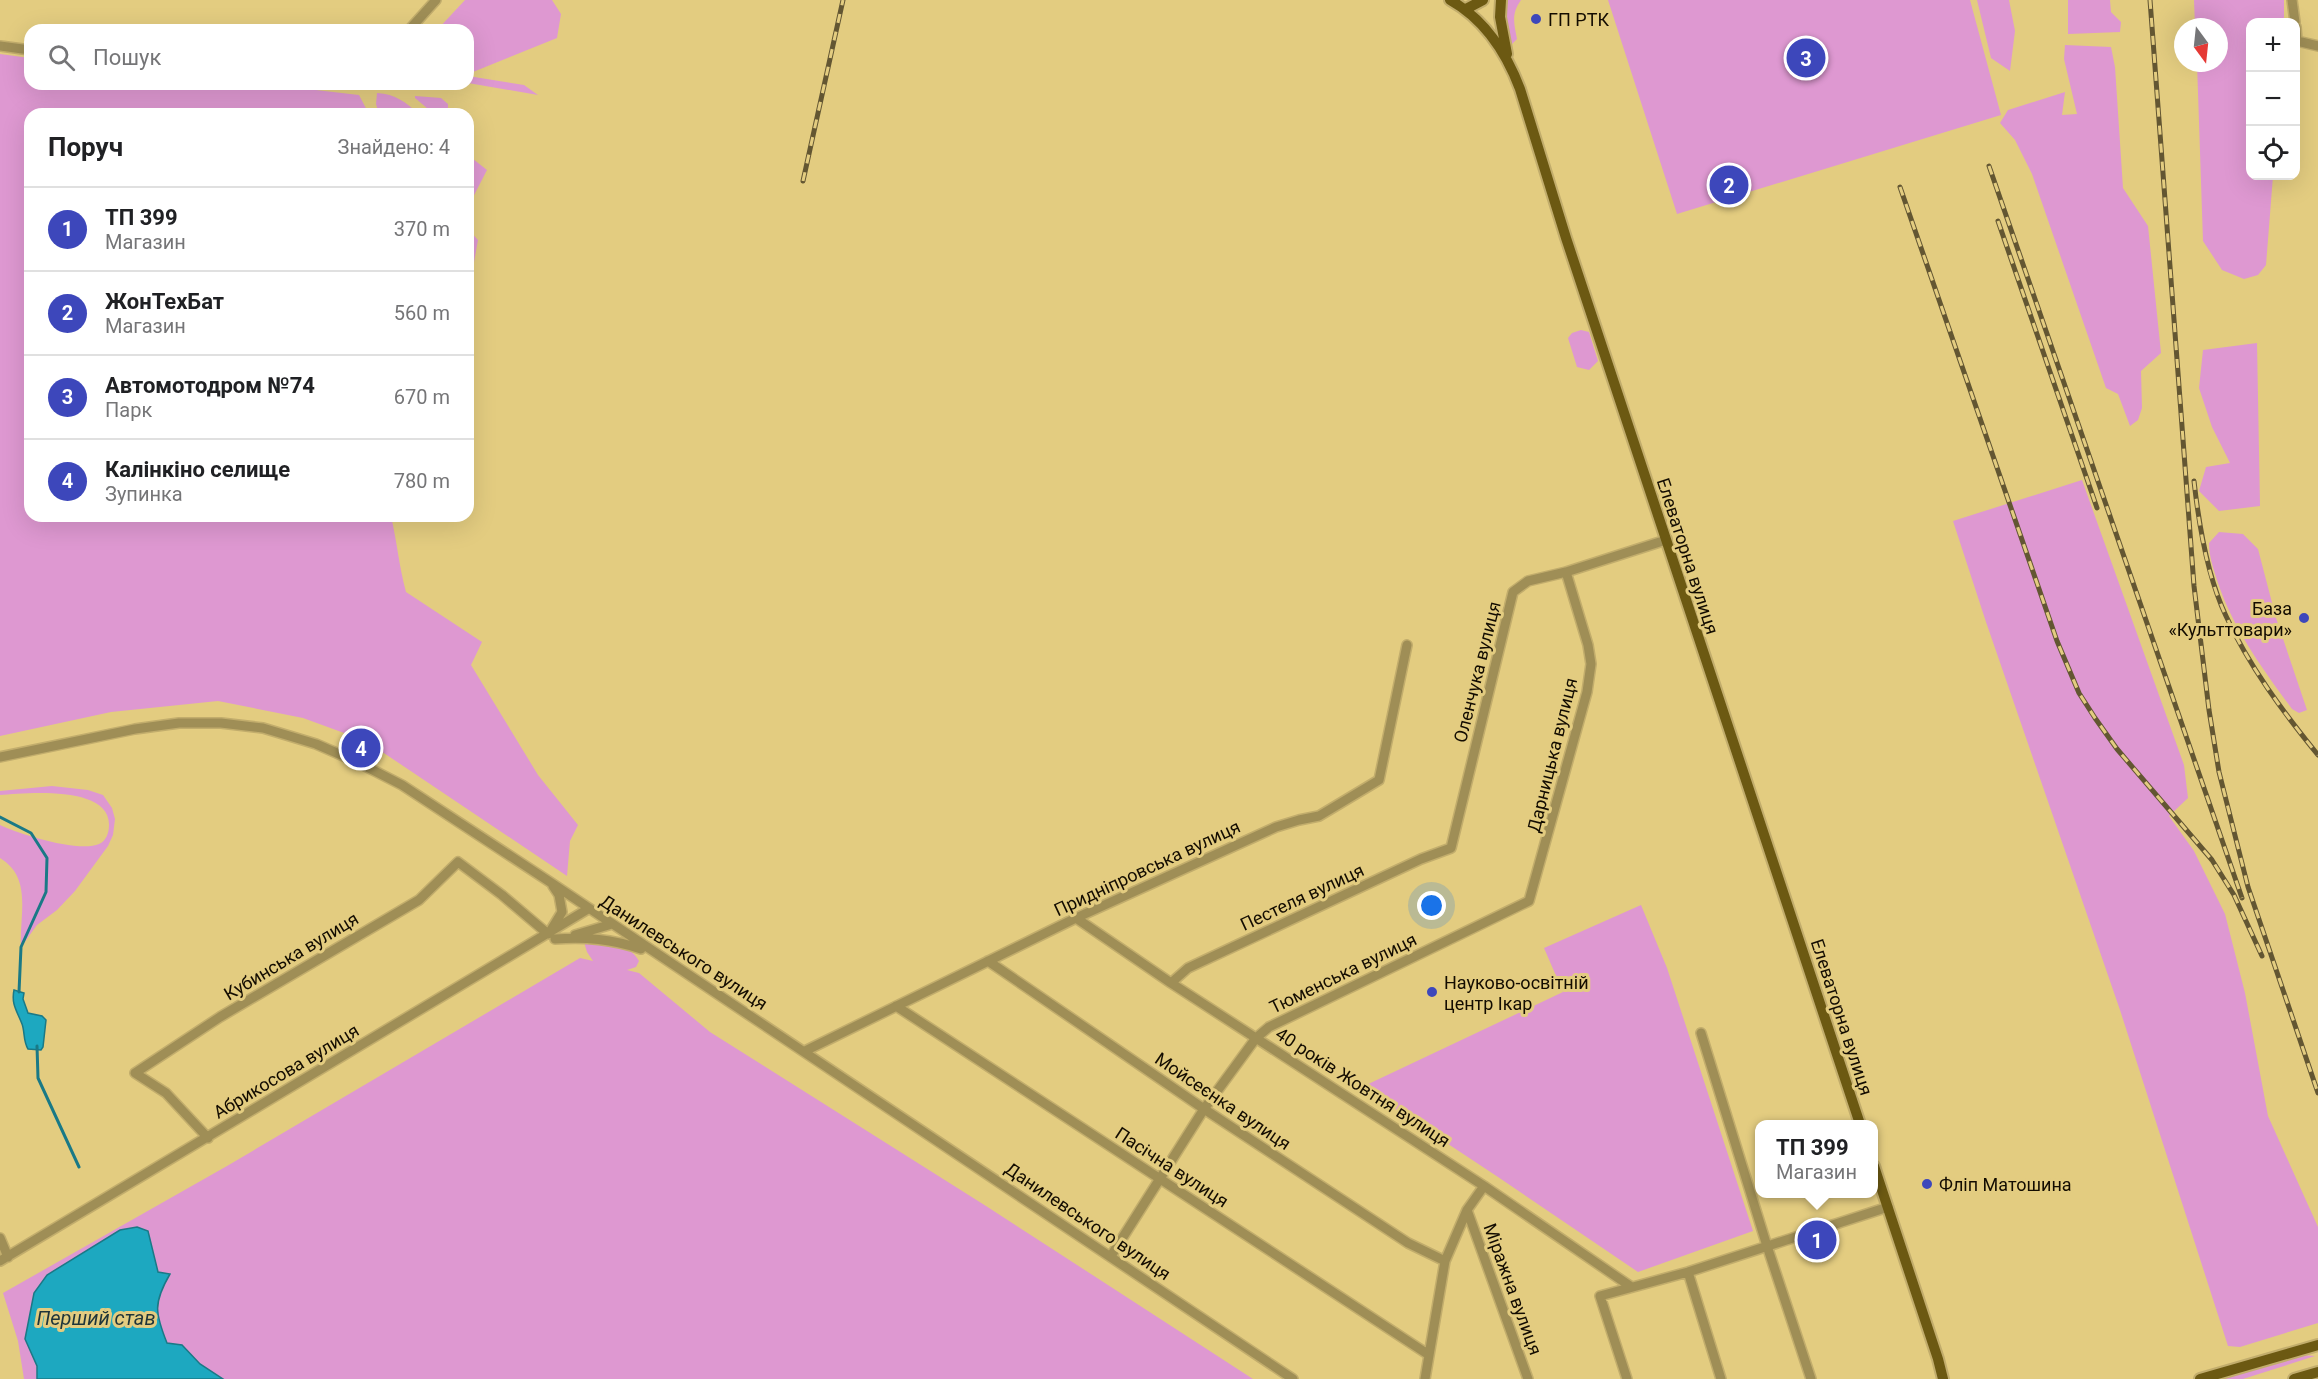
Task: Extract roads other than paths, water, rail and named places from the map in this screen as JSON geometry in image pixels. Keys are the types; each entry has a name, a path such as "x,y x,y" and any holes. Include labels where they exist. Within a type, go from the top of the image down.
{"main road":[{"name":"Елеваторна вулиця","path":"1450,0 1466,9 1487,31 1511,65 1665,540 1858,1120"},
{"path":"1466,9 1483,0"},
{"path":"1502,0 1500,18 1511,65"},
{"path":"1878,1179 1943,1379"},
{"path":"2200,1379 2315,1346"},
{"path":"1938,1359 1950,1379"},
{"path":"2295,1379 2318,1372"}],"street":[{"path":"414,24 436,0"},
{"path":"2292,0 2294,18"},
{"path":"2300,42 2318,46"},
{"path":"0,46 24,49"},
{"name":"Оленчука вулиця","path":"1451,848 1513,592 1528,581 1566,572 1665,540"},
{"name":"Дарницька вулиця","path":"1537,876 1587,692 1591,664 1588,645 1566,572"},
{"name":"Придніпровська вулиця","path":"805,1051 1076,918 1276,827 1319,816 1379,780 1407,645"},
{"name":"Данилевського вулиця","path":"0,757 135,729 179,723 221,723 263,728 316,744 377,772 550,882 1293,1379"},
{"name":"Пестеля вулиця","path":"1171,983 1188,968 1421,859 1451,848"},
{"name":"Кубинська вулиця","path":"208,1138 166,1093 135,1073 220,1017 419,900 458,862 552,937"},
{"name":"Тюменська вулиця","path":"1112,1256 1204,1109 1256,1038 1269,1027 1529,901 1537,876"},
{"path":"550,882 559,895 562,912 552,937"},
{"path":"552,937 588,909"},
{"name":"40 років Жовтня вулиця","path":"1076,918 1171,983 1484,1186 1630,1286"},
{"path":"552,937 612,924"},
{"path":"552,937 618,941 655,953"},
{"name":"Абрикосова вулиця","path":"4,1259 403,1019 519,952 552,937"},
{"name":"Мойсеєнка вулиця","path":"988,961 1204,1109 1408,1243 1445,1261"},
{"name":"Пасічна вулиця","path":"896,1006 1429,1355"},
{"path":"1701,1033 1811,1379"},
{"path":"1425,1379 1445,1261 1467,1210 1484,1186"},
{"path":"1627,1379 1600,1296 1688,1272 1887,1207"},
{"name":"Міражна вулиця","path":"1467,1210 1528,1379"},
{"path":"0,1238 4,1259"},
{"path":"1688,1272 1721,1379"}],"water":[{"path":"14,990 24,993 23,999 28,1013 42,1016 46,1020 41,1050 28,1049 26,1046 23,1027 14,1003"},
{"name":"Перший став","path":"137,1227 148,1231 158,1272 170,1274 158,1301 158,1316 167,1343 182,1345 200,1364 223,1379 37,1379 37,1366 25,1339 34,1293 47,1275 120,1230"}],"waterway":[{"path":"0,817 31,833 47,858 46,892 21,947 19,992"},
{"path":"37,1046 38,1078 79,1167"}],"railway":[{"path":"803,181 843,0"},
{"path":"2150,0 2194,586 2209,710 2219,772 2248,887 2318,1093"},
{"path":"1989,166 2242,898"},
{"path":"1900,187 2057,641 2079,693 2117,749 2212,860 2234,895 2262,956"},
{"path":"1998,221 2097,508"},
{"path":"2194,481 2205,550 2219,601 2245,653 2292,722 2318,755"}],"place":[{"name":"ГП РТК","path":"1536,19"},
{"name":"Автомотодром №74","path":"1806,58"},
{"name":"ЖонТехБат","path":"1729,185"},
{"name":"База «Культтовари»","path":"2304,618"},
{"name":"Калінкіно селище","path":"361,748"},
{"name":"Науково-освітній центр Ікар","path":"1432,992"},
{"name":"Фліп Матошина","path":"1927,1184"},
{"name":"ТП 399","path":"1817,1240"}]}
